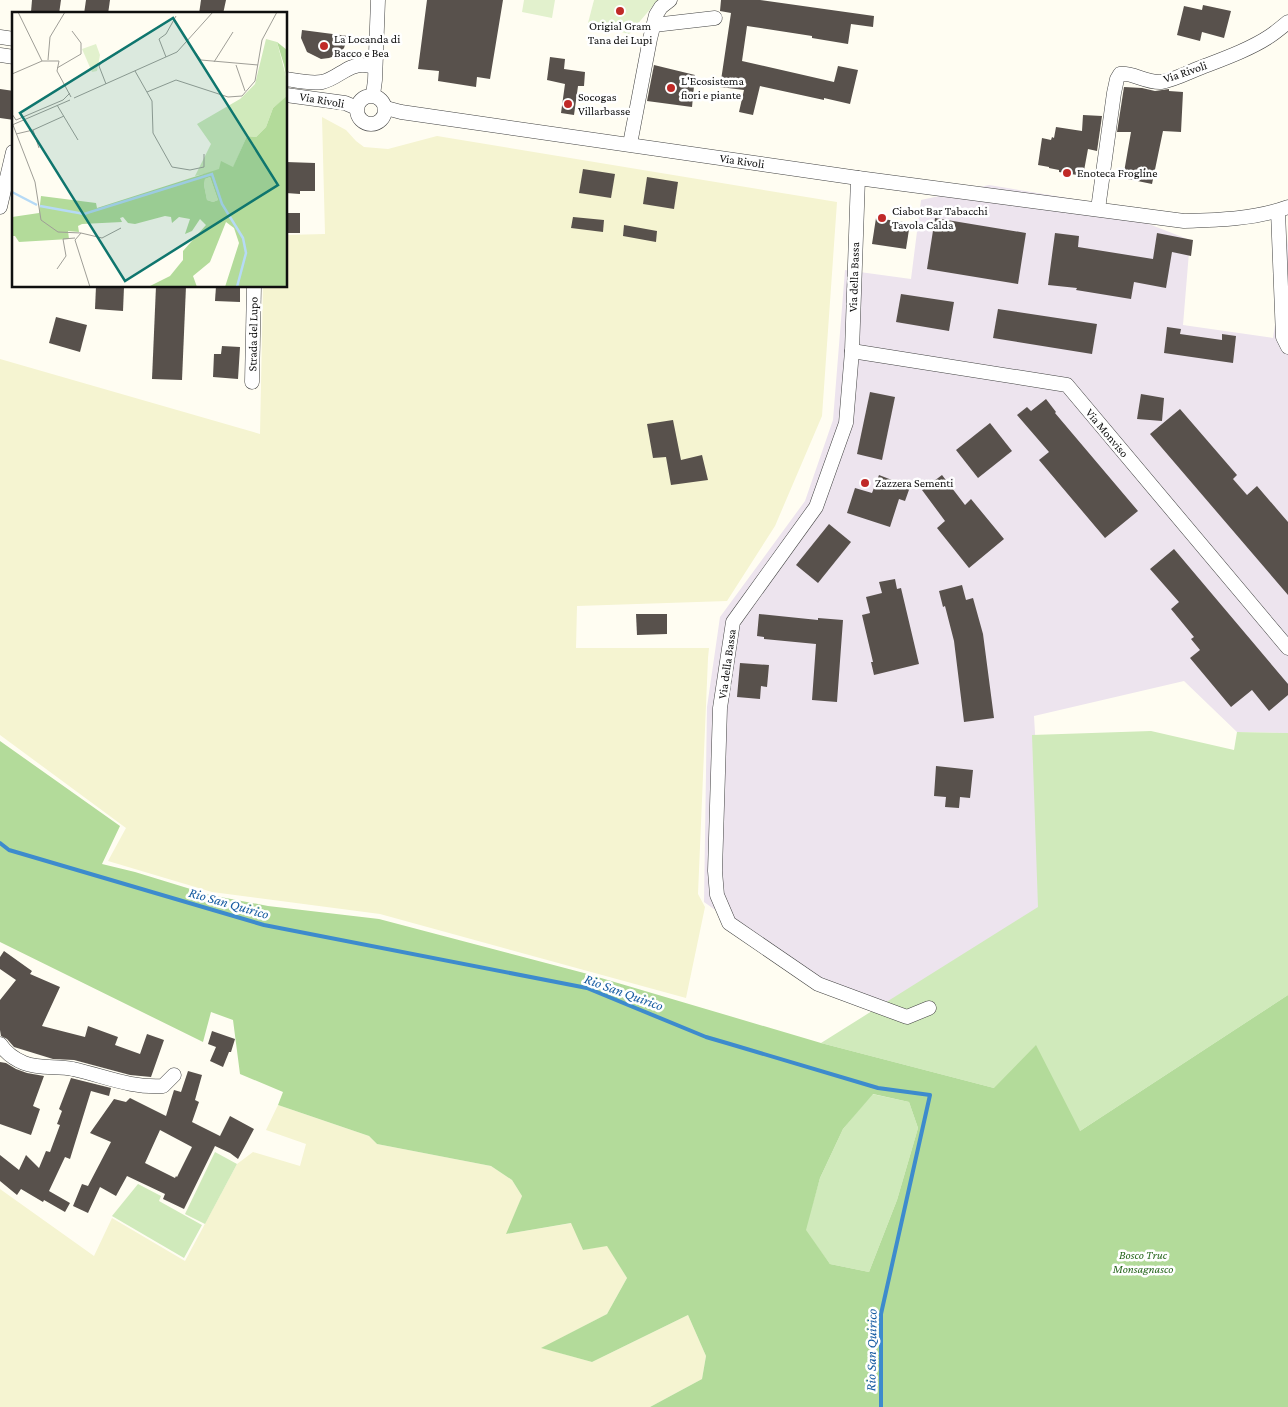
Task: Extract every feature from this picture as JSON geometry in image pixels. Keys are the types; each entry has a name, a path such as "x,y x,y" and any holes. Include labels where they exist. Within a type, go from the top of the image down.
{"street":[{"path":"378,0 373,95 382,99 386,108"},
{"path":"630,144 656,15 661,7 670,0"},
{"path":"654,24 715,18"},
{"name":"Via Rivoli","path":"1098,209 1114,94 1120,74 1125,73 1152,82 1169,80 1216,62 1255,44 1270,36 1288,22"},
{"path":"288,79 321,82 333,78 353,66 375,67"},
{"name":"Via Rivoli","path":"288,95 345,103 357,108"},
{"name":"Via Rivoli","path":"373,95 360,100 357,108 357,113 362,120 370,124 380,121 386,113 386,108 401,112 858,178 1184,221 1228,219 1283,209"},
{"path":"0,146 12,151"},
{"path":"0,208 12,160"},
{"name":"Via della Bassa","path":"858,178 852,351 846,423 816,507 733,622 720,708 715,871 717,895 729,922 818,984 907,1017 929,1008"},
{"path":"1283,209 1283,337 1288,347"},
{"name":"Strada del Lupo","path":"252,382 254,288"},
{"name":"Via Monviso","path":"852,351 1067,385 1288,648"},
{"path":"0,1044 13,1058 26,1064 72,1069 130,1085 163,1086 174,1075"}],"shaded area":[{"path":"989,185 1092,202 1190,240 1183,325 1273,338 1288,239 1288,733 1237,732 1184,681 1034,716 1039,802 1051,912 932,1023 805,974 704,902 707,707 720,617 805,501 833,420 845,270 911,279 921,200"}],"green space":[{"path":"524,0 555,0 552,18 522,12"},
{"name":"Origial Gram Tana dei Lupi","path":"594,0 658,0 629,34 588,23"},
{"path":"322,117 346,130 364,147 388,149 437,136 837,202 822,416 775,526 727,601 577,606 576,648 709,648 698,894 705,907 686,998 380,914 212,892 108,861 126,828 0,735 0,359 260,434 263,288 288,288 288,235 325,234"},
{"path":"1151,731 1234,750 1237,732 1288,733 1288,995 1080,1131 994,1088 821,1043 1038,907 1032,735"},
{"name":"Bosco Truc Monsagnasco","path":"0,741 120,826 102,864 210,895 268,906 379,919 584,973 821,1043 994,1088 1036,1045 1080,1131 1288,995 1288,1407 650,1407 702,1379 706,1356 688,1315 592,1362 541,1348 607,1314 627,1278 607,1246 583,1250 571,1223 506,1234 522,1196 512,1180 491,1166 377,1144 369,1136 278,1105 283,1092 240,1074 233,1020 211,1012 203,1042 0,942","holes":["873,1094 909,1102 918,1128 897,1200 869,1272 830,1264 806,1230 820,1178 843,1129"]},
{"path":"872,1094 909,1102 918,1128 897,1200 869,1272 830,1264 805,1230 820,1178 843,1129"},
{"path":"278,1105 369,1136 377,1144 491,1166 512,1180 522,1196 507,1234 572,1223 583,1250 607,1245 627,1278 607,1314 542,1348 592,1362 688,1315 706,1356 702,1379 650,1407 0,1407 0,1189 94,1256 112,1218 185,1261 237,1164 253,1152 300,1166 306,1144 266,1130"},
{"path":"215,1152 237,1164 205,1224 185,1214"},
{"path":"138,1184 161,1196 159,1201 202,1225 184,1258 112,1216"}],"building":[{"path":"32,0 61,0 59,12 31,12"},
{"path":"86,0 110,0 108,12 84,12"},
{"path":"201,0 226,0 223,12 199,12"},
{"path":"427,0 503,0 490,79 477,77 476,87 438,81 439,71 418,69"},
{"path":"721,0 760,0 874,16 873,27 851,24 848,44 812,38 812,36 747,26 742,61 834,82 838,66 858,70 850,104 760,86 753,115 739,112 744,90 720,87 731,13 720,11"},
{"path":"1203,5 1231,11 1224,38 1202,32 1200,41 1177,35 1184,6 1202,10"},
{"name":"La Locanda di Bacco e Bea","path":"302,30 348,36 344,48 337,55 321,59 307,52 301,38"},
{"path":"550,57 565,59 564,69 585,72 584,86 578,86 574,115 561,113 565,84 547,80"},
{"name":"L'Ecosistema fiori e piante","path":"654,65 695,75 692,107 647,101"},
{"path":"1124,87 1155,91 1169,89 1169,91 1183,92 1181,132 1163,131 1152,184 1123,178 1131,132 1117,132"},
{"path":"0,89 12,91 12,120 0,118"},
{"path":"1083,115 1102,116 1097,151 1088,149 1083,176 1059,172 1059,170 1038,165 1042,138 1051,140 1052,137 1054,138 1056,127 1082,131"},
{"path":"288,162 315,163 315,191 300,191 300,194 288,193"},
{"path":"583,169 615,174 611,198 579,193"},
{"path":"647,177 678,182 674,209 643,204"},
{"path":"288,213 300,213 300,233 288,233"},
{"path":"573,217 604,220 603,232 571,228"},
{"path":"876,218 910,223 906,249 872,244"},
{"path":"935,218 1026,233 1018,284 927,269"},
{"path":"624,225 657,231 656,242 623,236"},
{"path":"1055,233 1079,236 1078,247 1153,259 1157,233 1193,240 1191,256 1172,252 1166,288 1134,282 1131,299 1076,290 1077,288 1048,285"},
{"path":"96,288 124,288 123,311 95,309"},
{"path":"156,288 186,288 182,380 152,379"},
{"path":"216,288 240,288 240,302 215,301"},
{"path":"901,294 954,302 949,331 896,322"},
{"path":"998,309 1097,324 1092,354 993,338"},
{"path":"56,317 87,325 80,352 49,343"},
{"path":"1167,327 1181,329 1180,334 1222,340 1222,334 1236,336 1233,363 1164,353"},
{"path":"222,346 240,347 238,379 213,377 214,354 221,354"},
{"path":"870,392 895,397 882,460 857,454"},
{"path":"1141,394 1164,398 1162,421 1137,419"},
{"path":"1046,399 1055,413 1138,511 1105,538 1039,460 1049,452 1017,415 1027,407 1031,411"},
{"path":"1180,409 1237,475 1233,479 1247,495 1257,486 1288,522 1288,595 1150,434"},
{"path":"673,420 681,460 702,455 708,480 671,485 666,457 653,458 647,424"},
{"path":"990,423 1012,451 978,478 956,450"},
{"path":"879,475 910,487 905,501 899,499 890,527 847,513 855,488 872,493"},
{"path":"942,475 965,505 971,499 1004,539 969,568 937,528 945,521 922,490"},
{"path":"829,524 851,542 818,583 796,565"},
{"path":"1174,549 1288,684 1288,695 1269,711 1252,690 1231,707 1190,658 1200,650 1191,639 1194,637 1171,609 1179,602 1150,569"},
{"path":"895,579 897,589 901,588 919,664 874,675 871,662 873,662 862,615 870,613 866,597 882,593 879,582"},
{"path":"962,585 966,600 973,598 983,634 994,718 964,722 954,641 939,591"},
{"path":"636,614 667,614 667,634 637,635"},
{"path":"759,614 818,620 818,618 843,620 837,702 812,700 816,644 764,639 764,637 757,636"},
{"path":"740,663 769,665 767,687 761,686 760,699 737,697"},
{"path":"936,766 973,770 970,798 960,797 959,808 945,807 946,797 934,796"},
{"path":"4,951 32,971 30,974 60,987 42,1026 85,1037 88,1026 118,1037 115,1045 140,1054 147,1034 164,1040 151,1077 130,1075 74,1060 53,1059 14,1047 7,1039 1,1036 0,1000 16,980 0,969 0,957"},
{"path":"212,1031 235,1039 223,1067 210,1061 216,1047 208,1044"},
{"path":"0,1062 27,1073 44,1076 33,1106 40,1109 31,1135 0,1124"},
{"path":"188,1071 202,1075 195,1100 199,1102 192,1122 220,1136 230,1116 254,1129 238,1159 215,1146 184,1209 163,1199 165,1194 127,1176 116,1196 100,1187 88,1213 73,1206 82,1184 88,1186 111,1142 90,1133 114,1099 126,1102 130,1098 166,1116 174,1090 181,1092","holes":["160,1130 192,1147 175,1178 145,1163"]},
{"path":"71,1078 111,1088 109,1096 91,1091 70,1159 65,1157 49,1191 70,1203 65,1212 21,1189 17,1195 0,1181 0,1155 19,1170 26,1155 39,1168 46,1151 50,1152 60,1125 57,1124 62,1111 59,1109"}],"waterway":[{"name":"Rio San Quirico","path":"0,843 9,850 264,925 587,988 706,1037 878,1088 930,1095 881,1314 881,1407"}],"place":[{"name":"Origial Gram Tana dei Lupi","path":"620,11"},
{"name":"La Locanda di Bacco e Bea","path":"324,46"},
{"name":"L'Ecosistema fiori e piante","path":"671,88"},
{"name":"Socogas Villarbasse","path":"568,104"},
{"name":"Enoteca Frogline","path":"1067,173"},
{"name":"Ciabot Bar Tabacchi Tavola Calda","path":"882,218"},
{"name":"Zazzera Sementi","path":"865,483"}]}
